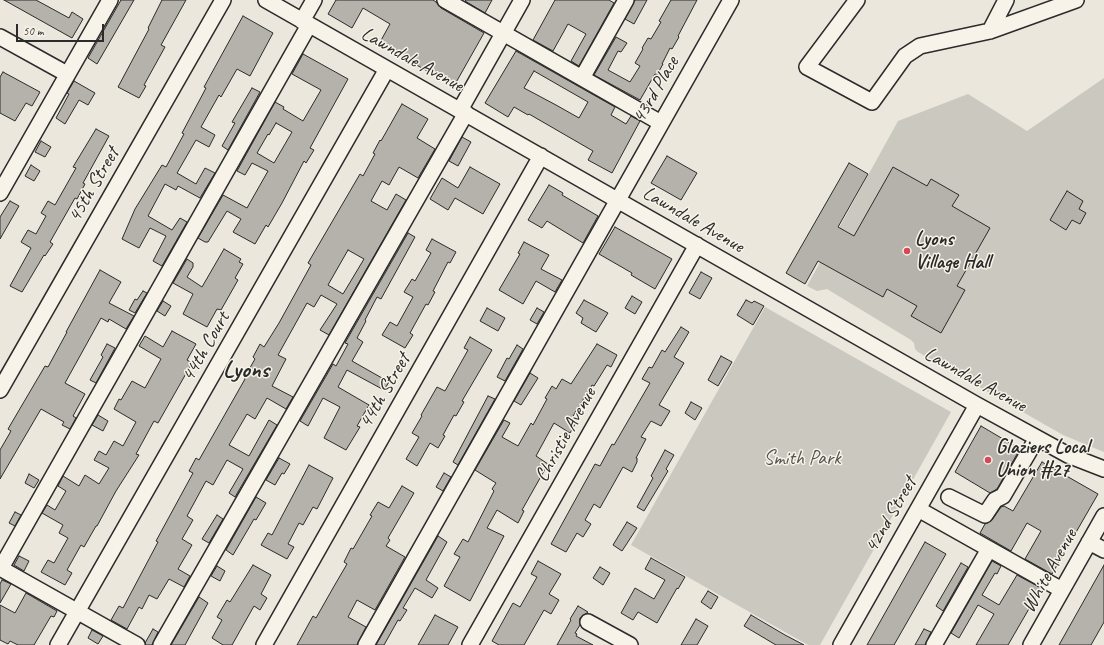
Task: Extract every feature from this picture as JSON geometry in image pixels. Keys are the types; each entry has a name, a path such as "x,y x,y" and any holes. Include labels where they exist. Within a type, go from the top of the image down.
{"street":[{"path":"0,193 110,0"},
{"name":"45th Street","path":"0,390 223,0"},
{"name":"Lawndale Avenue","path":"266,0 463,111 977,406 1068,455 1104,469"},
{"path":"137,645 1,568 306,23 314,0"},
{"path":"445,0 661,123"},
{"path":"161,645 463,111 503,33 522,0"},
{"path":"582,78 626,0"},
{"name":"43rd Place","path":"366,645 731,0"},
{"path":"857,0 807,67 872,102 905,56 920,46 990,31 1076,0"},
{"path":"990,31 1006,0"},
{"path":"0,37 68,74"},
{"name":"44th Court","path":"58,645 388,69"},
{"name":"44th Street","path":"264,645 541,156"},
{"name":"Christie Avenue","path":"470,645 696,245"},
{"name":"42nd Street","path":"840,645 977,406"},
{"path":"949,497 985,516 994,500 1003,496 1037,438"},
{"path":"918,510 1062,590"},
{"name":"White Avenue","path":"1031,645 1104,516"},
{"path":"1089,542 1104,550"},
{"path":"934,645 989,549"},
{"path":"588,622 630,645"}],"green space":[{"path":"1104,78 1104,452 1063,435 918,352 911,340 827,289 817,291 807,286 898,121 968,94 1027,131"},
{"name":"Smith Park","path":"765,307 951,412 820,645 808,645 631,545"}],"building":[{"path":"4,0 36,0 69,18 72,12 83,19 72,38"},
{"path":"121,0 134,0 97,64 88,58"},
{"path":"162,0 186,0 161,45 165,47 144,85 146,86 139,98 118,87 149,29 148,28"},
{"path":"336,0 433,0 441,8 484,33 454,86 379,44 390,24 363,8 352,28 328,14"},
{"path":"492,0 485,13 465,1"},
{"path":"555,0 609,0 614,3 579,66 571,61 586,34 568,24 553,51 533,40"},
{"path":"635,0 647,0 634,24 625,19"},
{"path":"671,0 697,0 678,36 679,37 672,49 670,48 657,75 655,74 640,100 594,75 616,37 627,43 621,52 618,51 608,70 630,82 640,66 635,63 643,49 642,48 648,38 651,39"},
{"path":"243,16 273,33 250,76 237,69 221,97 219,95 201,127 215,135 209,147 196,140 177,173 196,184 205,168 215,173 200,198 178,186 176,190 165,184 148,216 172,230 180,218 187,222 162,266 153,261 166,236 150,228 139,248 122,239 135,209 162,165 166,167 184,134 182,133 206,88 204,87"},
{"path":"516,51 615,107 611,115 626,124 631,116 640,121 612,173 588,160 593,151 529,114 528,115 514,107 508,117 485,103","holes":["534,71 588,102 579,118 524,88"]},
{"path":"303,54 348,79 310,148 314,150 306,163 304,161 268,227 266,225 255,244 233,232 241,219 227,211 208,242 205,242 198,238 223,195 247,208 268,171 252,163 245,175 237,171 275,102 284,107 283,109 303,121 321,90 292,74","holes":["276,123 292,132 274,163 257,153"]},
{"path":"3,72 40,92 32,106 26,103 15,121 0,113 0,77"},
{"path":"74,81 95,93 88,105 79,100 65,124 56,118"},
{"path":"252,88 260,92 228,150 222,146 235,123 232,122"},
{"path":"402,104 428,119 417,138 435,149 418,178 399,167 389,185 382,181 371,201 387,210 396,194 406,200 329,335 320,330 337,304 321,295 314,307 307,303 278,355 286,359 272,386 293,397 286,409 267,398 255,419 247,414 229,445 249,456 269,420 277,425 235,497 229,493 243,469 227,460 213,485 206,481 187,516 193,520 182,539 192,545 178,569 190,576 184,587 169,579 157,599 149,595 142,609 139,607 127,629 111,620 119,606 123,608 158,542 156,541 193,473 189,471 196,458 199,460 245,379 244,378 255,359 253,357 260,344 264,347 279,323 311,265 308,263 360,174 363,176 375,154 373,153 380,140 381,141","holes":["348,250 364,259 343,294 328,285"]},
{"path":"96,129 109,136 83,183 85,184 77,199 75,198 50,242 53,244 45,256 44,255 22,292 10,286 31,248 21,242 28,230 36,234 46,216 41,213 48,201 55,205 76,168 73,167"},
{"path":"462,137 471,142 458,166 449,161"},
{"path":"41,141 51,147 45,157 35,152"},
{"path":"667,156 697,173 681,200 651,183"},
{"name":"Lyons Village Hall","path":"849,163 868,174 838,227 854,236 893,167 927,186 931,179 959,195 952,206 990,228 957,286 965,290 941,333 911,316 917,306 887,289 883,297 818,261 805,284 786,273"},
{"path":"31,165 40,171 34,181 25,176"},
{"path":"470,167 500,184 483,214 455,198 448,210 430,199 442,178 458,188"},
{"path":"549,185 563,193 562,195 598,216 583,243 547,221 542,228 528,220"},
{"path":"1067,191 1083,201 1079,209 1086,213 1080,224 1072,220 1066,230 1050,220"},
{"path":"10,201 19,206 0,239 0,217"},
{"path":"615,227 672,259 655,289 631,275 632,273 599,254"},
{"path":"408,233 415,237 381,299 377,297 365,320 366,321 357,338 363,342 352,361 389,382 384,390 347,370 338,387 369,405 357,426 360,427 346,450 324,438 340,407 323,398 308,426 300,421 333,364 336,366 348,344 345,343"},
{"path":"432,239 456,252 450,263 448,262 433,291 435,292 428,305 426,304 410,333 413,335 405,348 382,335 390,322 397,326 413,297 404,292 412,279 415,281 431,253 426,250"},
{"path":"524,242 549,255 541,269 562,280 555,292 536,281 523,304 499,290 520,254 518,253"},
{"path":"224,249 241,259 239,262 243,264 235,278 238,280 221,310 217,309 207,327 183,314 193,294 173,283 187,259 193,263 193,267 187,277 202,287"},
{"path":"100,270 121,282 109,303 134,316 126,329 109,319 108,322 101,318 65,383 85,394 73,416 76,418 70,429 62,425 64,422 41,409 0,479 0,450 11,431 8,429 45,366 48,367"},
{"path":"701,272 712,278 700,299 689,293"},
{"path":"143,291 147,293 135,313 129,310 135,299 137,300"},
{"path":"632,296 642,302 635,314 625,308"},
{"path":"584,300 608,313 596,332 581,323 583,318 576,313"},
{"path":"746,300 752,303 754,301 764,306 753,325 737,315"},
{"path":"163,301 171,306 165,316 157,311"},
{"path":"487,308 505,318 498,331 480,321"},
{"path":"537,308 544,312 537,324 530,320"},
{"path":"681,327 689,332 674,357 684,363 659,405 670,411 661,426 651,421 641,437 646,439 636,458 637,462 632,472 623,467 600,508 594,504 585,520 591,524 583,537 577,533 566,552 551,544 595,464 600,466 650,383 642,379 649,367 652,368 662,350 665,352"},
{"path":"172,331 196,344 187,360 192,363 158,423 154,421 136,454 139,455 116,491 97,526 84,547 81,545 67,570 72,573 65,585 41,572 48,560 54,563 68,538 59,533 63,525 42,513 47,505 55,510 66,491 58,486 63,476 79,486 85,475 99,484 109,468 94,460 99,451 106,455 114,441 123,446 136,422 114,409 119,399 121,400 132,381 145,388 161,359 139,346 145,336 163,347"},
{"path":"470,337 492,350 462,401 464,402 456,416 454,415 438,448 430,443 417,466 406,459 419,437 412,433 437,387 445,391 468,350 464,348"},
{"path":"107,344 115,348 96,383 90,380 103,357 101,355"},
{"path":"597,344 617,355 611,367 607,365 594,386 592,385 573,416 578,419 570,433 554,423 536,456 548,464 522,510 524,511 518,523 497,510 487,528 504,536 470,601 444,586 460,557 454,554 463,539 468,542 494,491 492,489 496,483 475,470 504,420 510,423 502,437 518,446 531,423 533,425 552,386 556,389 562,379 571,384"},
{"path":"517,345 523,349 505,381 497,377 507,358 509,359"},
{"path":"721,356 732,362 718,386 708,380"},
{"path":"530,373 538,378 521,405 514,401"},
{"path":"488,396 495,399 458,465 453,462"},
{"path":"691,402 702,408 695,420 685,413"},
{"path":"98,415 108,421 103,431 92,425"},
{"name":"Glaziers Local Union #27","path":"981,426 1020,449 997,489 990,493 955,472"},
{"path":"665,450 674,455 666,469 668,471 644,511 637,507 653,478 651,476"},
{"path":"279,458 290,464 284,474 282,473 275,485 266,480"},
{"path":"1042,462 1098,494 1052,574 1025,559 1041,531 1027,523 1011,551 980,533 985,524 992,520 1001,507 1004,506 1013,511"},
{"path":"309,465 333,478 317,509 313,507 303,525 299,523 288,544 294,547 287,559 261,545 268,533 272,535"},
{"path":"444,473 451,477 443,491 436,487"},
{"path":"29,474 39,480 34,488 25,483"},
{"path":"402,486 414,493 388,538 390,540 386,546 405,557 375,610 357,600 348,617 366,627 357,645 297,645 313,616 316,618 347,564 344,562 351,548 353,549 372,516 370,515 378,502 389,508"},
{"path":"256,497 266,503 256,520 254,519 233,555 226,550"},
{"path":"15,512 21,515 15,526 9,523"},
{"path":"217,515 223,519 209,543 202,539"},
{"path":"627,522 637,528 622,551 613,545"},
{"path":"438,536 447,542 426,580 438,588 432,598 415,588 403,608 407,610 400,621 398,620 384,645 376,645"},
{"path":"925,542 946,554 894,645 867,645"},
{"path":"19,556 29,561 24,571 14,565"},
{"path":"651,558 685,577 657,623 638,612 633,620 621,613 635,588 654,599 665,580 645,569"},
{"path":"538,561 561,574 549,594 559,600 551,614 544,610 524,645 499,645 492,641 513,603 520,607 537,577 531,574"},
{"path":"992,561 1001,566 982,595 999,605 1017,575 1041,588 1008,645 976,645 994,614 978,605 959,638 951,633"},
{"path":"961,563 968,567 943,611 936,606"},
{"path":"253,565 271,575 261,594 267,598 260,610 254,606 232,645 223,645 212,638 222,620 217,617 227,600 230,602"},
{"path":"1104,565 1104,622 1091,645 1059,645"},
{"path":"217,566 225,571 220,581 211,576"},
{"path":"600,567 610,573 603,585 593,578"},
{"path":"2,580 11,584 0,603 0,584"},
{"path":"708,591 718,597 711,609 701,602"},
{"path":"26,593 57,611 54,617 51,616 34,645 18,645 10,641 8,644 0,640 0,605 15,613"},
{"path":"199,597 208,603 185,645 171,645"},
{"path":"578,606 588,612 580,618 580,625 575,633 577,634 576,636 593,645 557,645 571,620 570,619"},
{"path":"435,615 458,627 448,645 418,645"},
{"path":"751,615 804,645 776,645 744,626"},
{"path":"696,619 708,626 697,645 681,645"},
{"path":"153,629 158,632 152,645 146,645 145,643"},
{"path":"924,629 931,632 925,645 915,645"},
{"path":"92,630 103,636 98,644 88,638"}],"place":[{"name":"Lyons Village Hall","path":"907,251"},
{"name":"Glaziers Local Union #27","path":"988,460"}],"district":[{"name":"Lyons","path":"246,371"}]}
